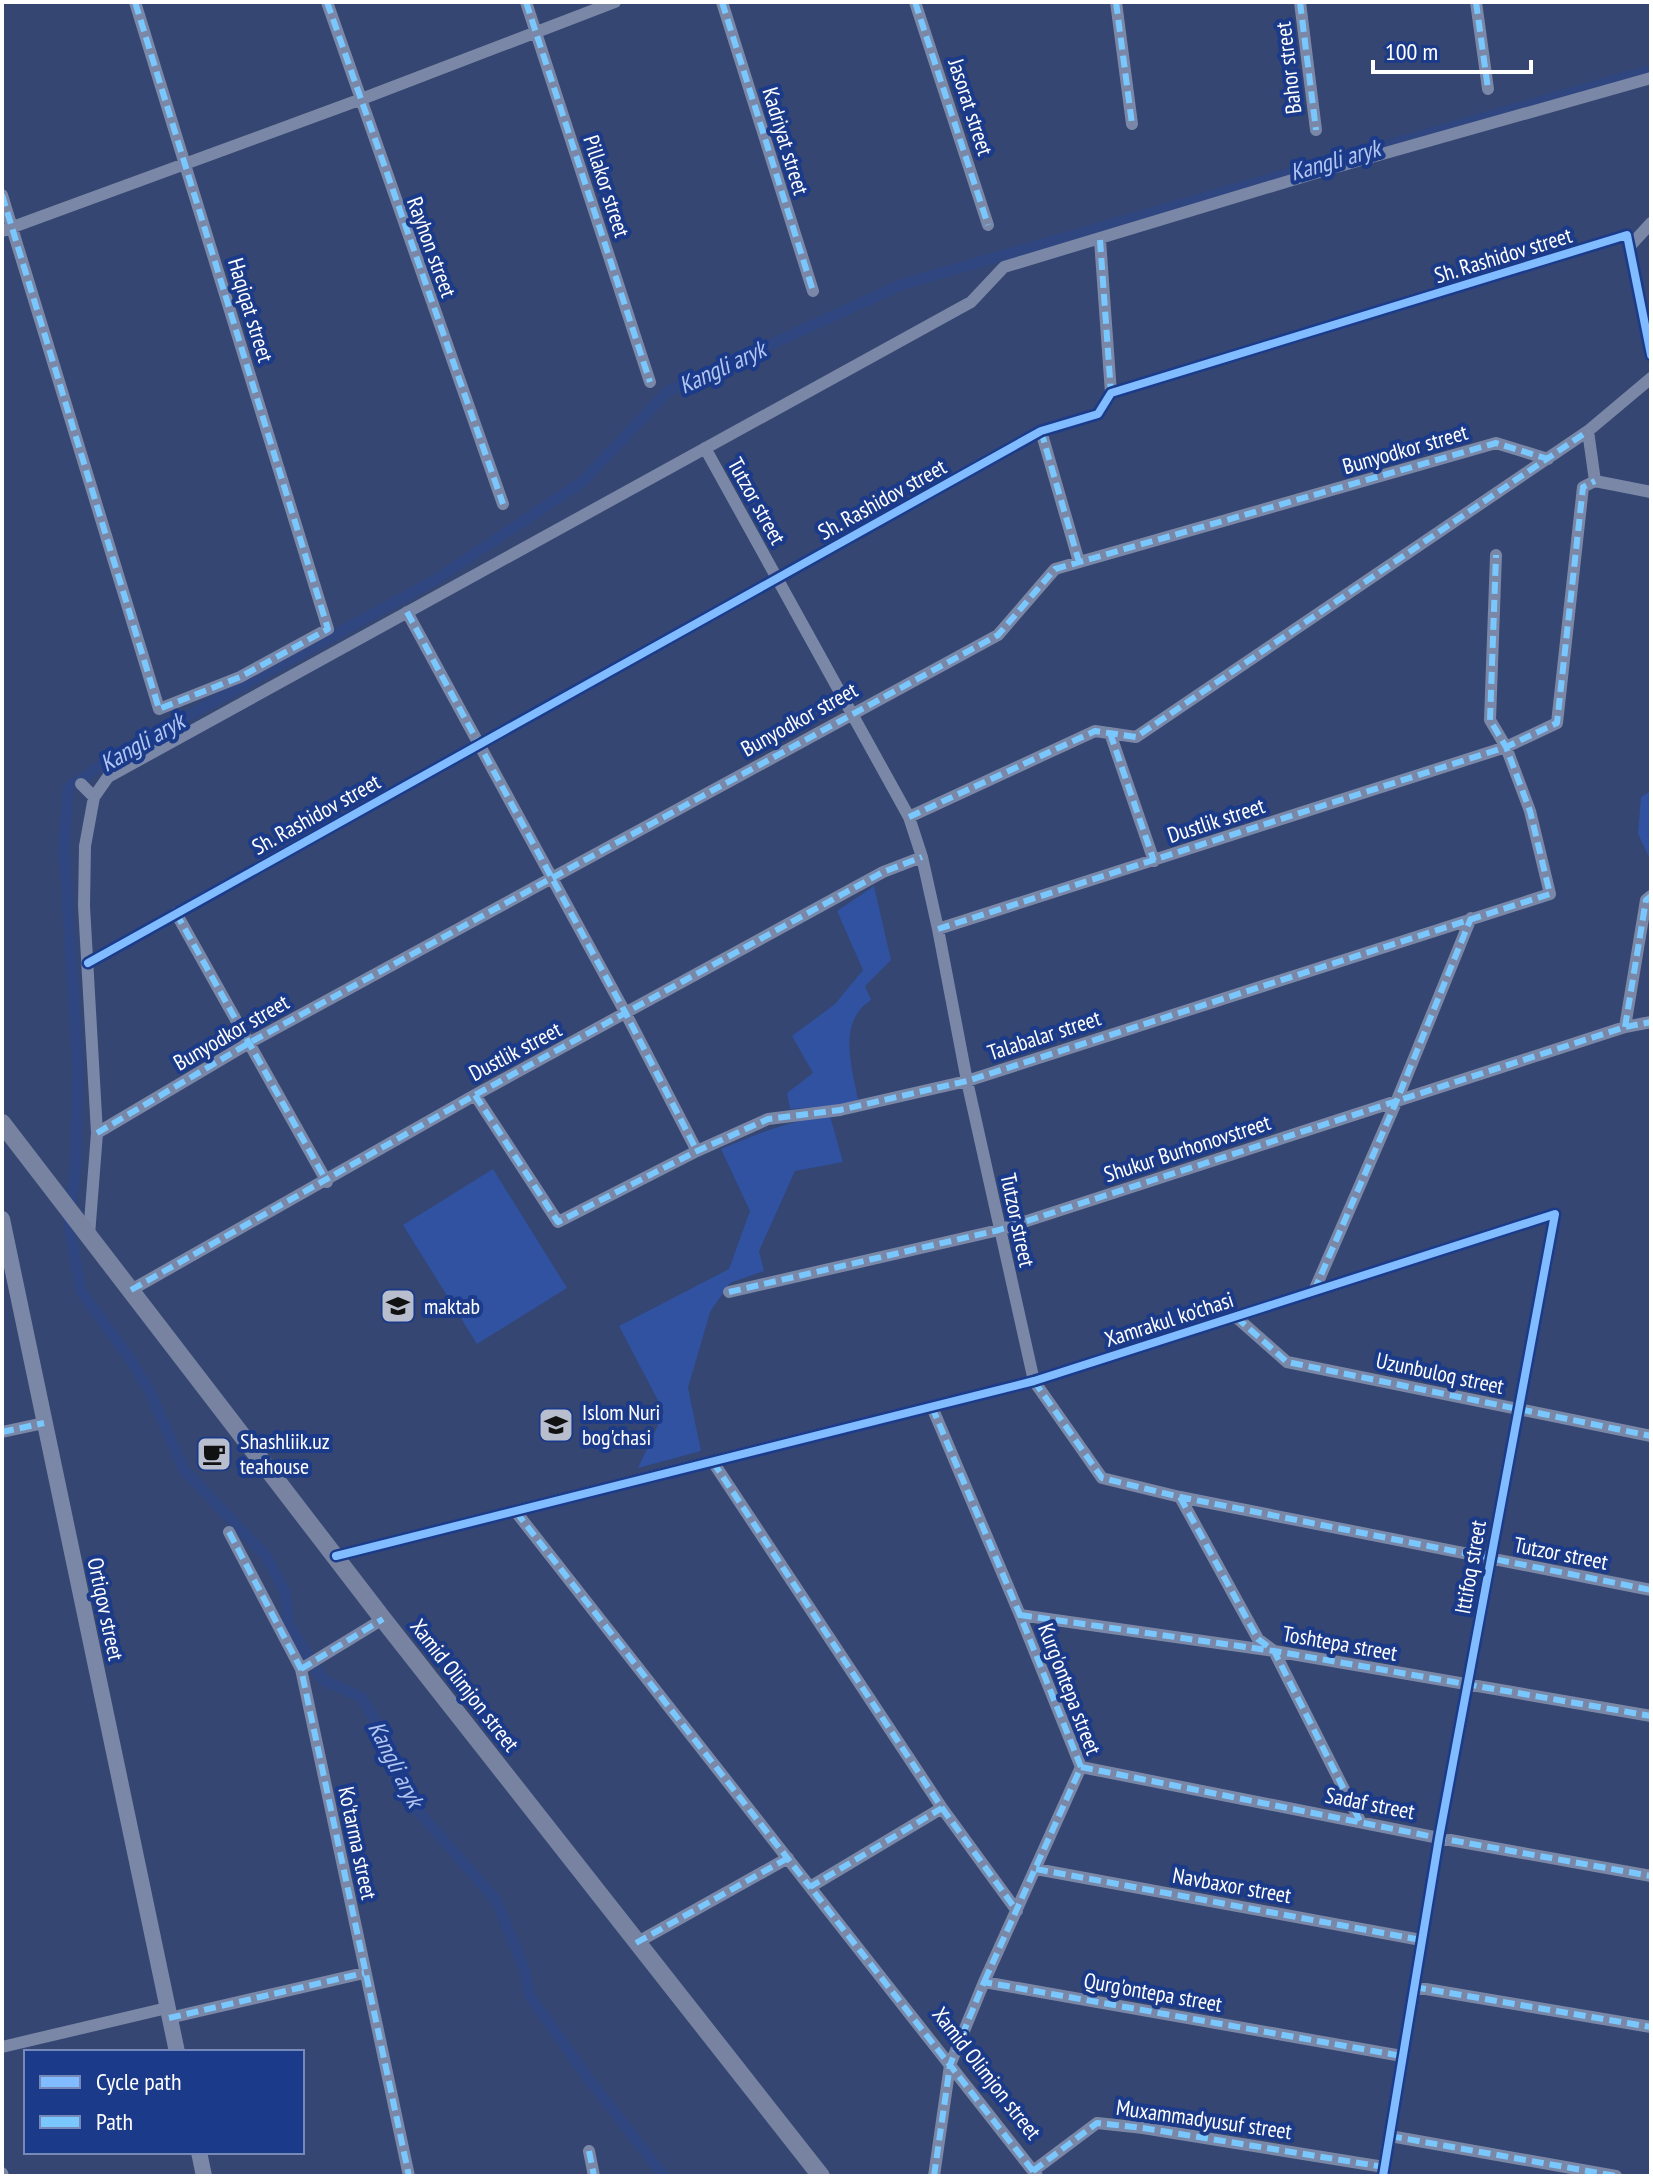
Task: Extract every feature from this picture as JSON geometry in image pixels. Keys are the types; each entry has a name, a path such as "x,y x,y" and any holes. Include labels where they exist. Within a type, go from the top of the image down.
{"main road":[{"name":"Xamid Olimjon street","path":"4,1130 63,1200 383,1619 821,2176"}],"street":[{"name":"Haqiqat street","path":"7,229 159,709 240,677 328,629 135,2"},
{"name":"Rayhon street","path":"327,2 503,504"},
{"name":"Pillakor street","path":"526,2 650,382"},
{"path":"2,195 7,229 615,2"},
{"name":"Kadriyat street","path":"722,2 813,291"},
{"name":"Jasorat street","path":"915,2 988,225"},
{"path":"1116,2 1132,124"},
{"name":"Bahor street","path":"1300,2 1316,130"},
{"path":"1476,2 1488,89"},
{"path":"89,1235 97,1133 84,906 85,846 94,797 108,777 971,302 1004,267 1322,171 1651,78"},
{"path":"1651,223 1630,246 1651,355"},
{"name":"Sh. Rashidov street","path":"88,963 1041,431 1098,414 1111,393 1627,235 1630,246"},
{"path":"1100,240 1111,393"},
{"path":"909,817 1095,731 1136,737 1548,459 1588,431 1651,378"},
{"path":"1041,431 1079,562"},
{"path":"1588,431 1595,481 1651,492"},
{"name":"Bunyodkor street","path":"97,1133 249,1043 998,635 1055,569 1496,443 1548,459"},
{"name":"Tutzor street","path":"705,448 909,817 922,857 938,929 967,1081 1034,1381 1102,1478 1180,1497 1651,1590"},
{"name":"Dustlik street","path":"938,929 1506,747 1557,723 1583,487 1595,481"},
{"path":"1496,555 1490,720 1506,747"},
{"path":"407,612 697,1151"},
{"path":"1110,733 1154,861"},
{"name":"Talabalar street","path":"475,1095 558,1222 697,1151 768,1119 840,1110 967,1081 1550,894 1530,811 1506,747"},
{"path":"81,784 94,797"},
{"name":"Dustlik street","path":"131,1290 327,1182 475,1095 883,872 922,857"},
{"path":"1625,1027 1646,900 1651,896"},
{"path":"176,913 327,1182"},
{"path":"1314,1291 1397,1100 1471,918"},
{"name":"Shukur Burhonovstreet","path":"729,1292 999,1230 1625,1027 1651,1022"},
{"name":"Ittifoq street","path":"1314,1291 1555,1214 1439,1838 1384,2171"},
{"name":"Ortiqov street","path":"2,1219 177,2050"},
{"name":"Xamrakul ko'chasi","path":"336,1556 1034,1381 1314,1291"},
{"name":"Uzunbuloq street","path":"1236,1317 1287,1362 1651,1436"},
{"name":"Kurg'ontepa street","path":"932,1407 1081,1767 984,1982"},
{"path":"2,1432 44,1423"},
{"path":"713,1462 942,1808 1017,1911"},
{"path":"1180,1497 1258,1639 1274,1651 1360,1821"},
{"name":"Xamid Olimjon street","path":"516,1512 1035,2174"},
{"name":"Ko'tarma street","path":"229,1532 308,1663 364,1973 409,2176"},
{"name":"Toshtepa street","path":"1020,1615 1274,1651 1651,1716"},
{"path":"308,1663 383,1619"},
{"name":"Sadaf street","path":"1081,1767 1439,1838 1651,1876"},
{"path":"810,1887 942,1808"},
{"path":"636,1943 788,1858"},
{"name":"Navbaxor street","path":"1036,1869 1421,1940"},
{"path":"2,2047 364,1973"},
{"path":"934,2176 950,2065 984,1982"},
{"name":"Qurg'ontepa street","path":"984,1982 1402,2056"},
{"path":"1414,1987 1651,2027"},
{"name":"Muxammadyusuf street","path":"1035,2174 1097,2123 1143,2128 1384,2171"},
{"path":"1390,2136 1616,2176"},
{"path":"589,2151 594,2176"},
{"path":"199,2154 204,2176"}],"shaded area":[{"path":"1651,791 1651,861 1638,834 1641,797"},
{"path":"874,886 891,960 865,986 871,1000 860,1009 850,1033 858,1100 841,1105 790,1109 787,1093 813,1073 792,1036 835,1004 863,970 837,911"},
{"path":"830,1116 843,1162 795,1171 759,1251 764,1271 730,1283 710,1312 688,1388 701,1451 638,1468 664,1412 619,1326 729,1269 750,1211 721,1149 787,1124"},
{"path":"493,1169 567,1288 477,1344 403,1225"}],"waterway":[{"name":"Kangli aryk","path":"664,2176 529,1995 525,1971 496,1900 411,1803 390,1744 361,1697 323,1680 288,1624 285,1592 266,1556 184,1470 150,1392 81,1291 69,1224 76,1164 78,1065 64,848 68,788 116,755 435,580 582,482 667,392 903,284 1651,70"}],"marked path":[{"path":"2,195 159,709 240,677 328,629 135,2"},
{"path":"327,2 503,504"},
{"path":"526,2 650,382"},
{"path":"722,2 813,291"},
{"path":"915,2 988,225"},
{"path":"1116,2 1132,124"},
{"path":"1300,2 1316,130"},
{"path":"1476,2 1488,89"},
{"path":"1100,240 1111,393"},
{"path":"1041,431 1079,562"},
{"path":"909,817 1095,731 1136,737 1588,431"},
{"path":"97,1133 249,1043 998,635 1055,569 1496,443 1548,459"},
{"path":"938,929 1506,747 1557,723 1583,487 1595,481"},
{"path":"475,1095 558,1222 697,1151 768,1119 840,1110 967,1081 1550,894 1530,811 1506,747 1490,720 1496,555"},
{"path":"407,612 697,1151"},
{"path":"1110,733 1154,861"},
{"path":"131,1290 475,1095 883,872 922,857"},
{"path":"1625,1027 1646,900 1651,896"},
{"path":"176,913 327,1182"},
{"path":"1314,1291 1397,1100 1471,918"},
{"path":"729,1292 999,1230 1625,1027 1651,1022"},
{"path":"1236,1317 1287,1362 1651,1436"},
{"path":"1034,1381 1102,1478 1180,1497 1651,1590"},
{"path":"932,1407 1081,1767 984,1982"},
{"path":"2,1432 44,1423"},
{"path":"713,1462 942,1808 810,1887 1037,2176"},
{"path":"1180,1497 1258,1639 1274,1651 1360,1821"},
{"path":"516,1512 810,1887"},
{"path":"229,1532 301,1669 409,2176"},
{"path":"1020,1615 1274,1651 1651,1716"},
{"path":"301,1669 383,1619"},
{"path":"1081,1767 1439,1838 1651,1876"},
{"path":"942,1808 1017,1911"},
{"path":"636,1943 788,1858"},
{"path":"1036,1869 1421,1940"},
{"path":"169,2018 364,1973"},
{"path":"934,2176 950,2065 984,1982 1402,2056"},
{"path":"1414,1987 1651,2027"},
{"path":"1033,2171 1097,2123 1384,2167"},
{"path":"1390,2136 1616,2176"},
{"path":"589,2151 594,2176"}],"cycle path":[{"path":"88,963 1041,431 1098,414 1111,393 1627,235 1651,355"},
{"path":"336,1556 1034,1381 1555,1214 1439,1838 1383,2176"}],"place":[{"name":"maktab","path":"398,1306"},
{"name":"Islom Nuri bog'chasi","path":"556,1425"},
{"name":"Shashliik.uz teahouse","path":"214,1454"}]}
